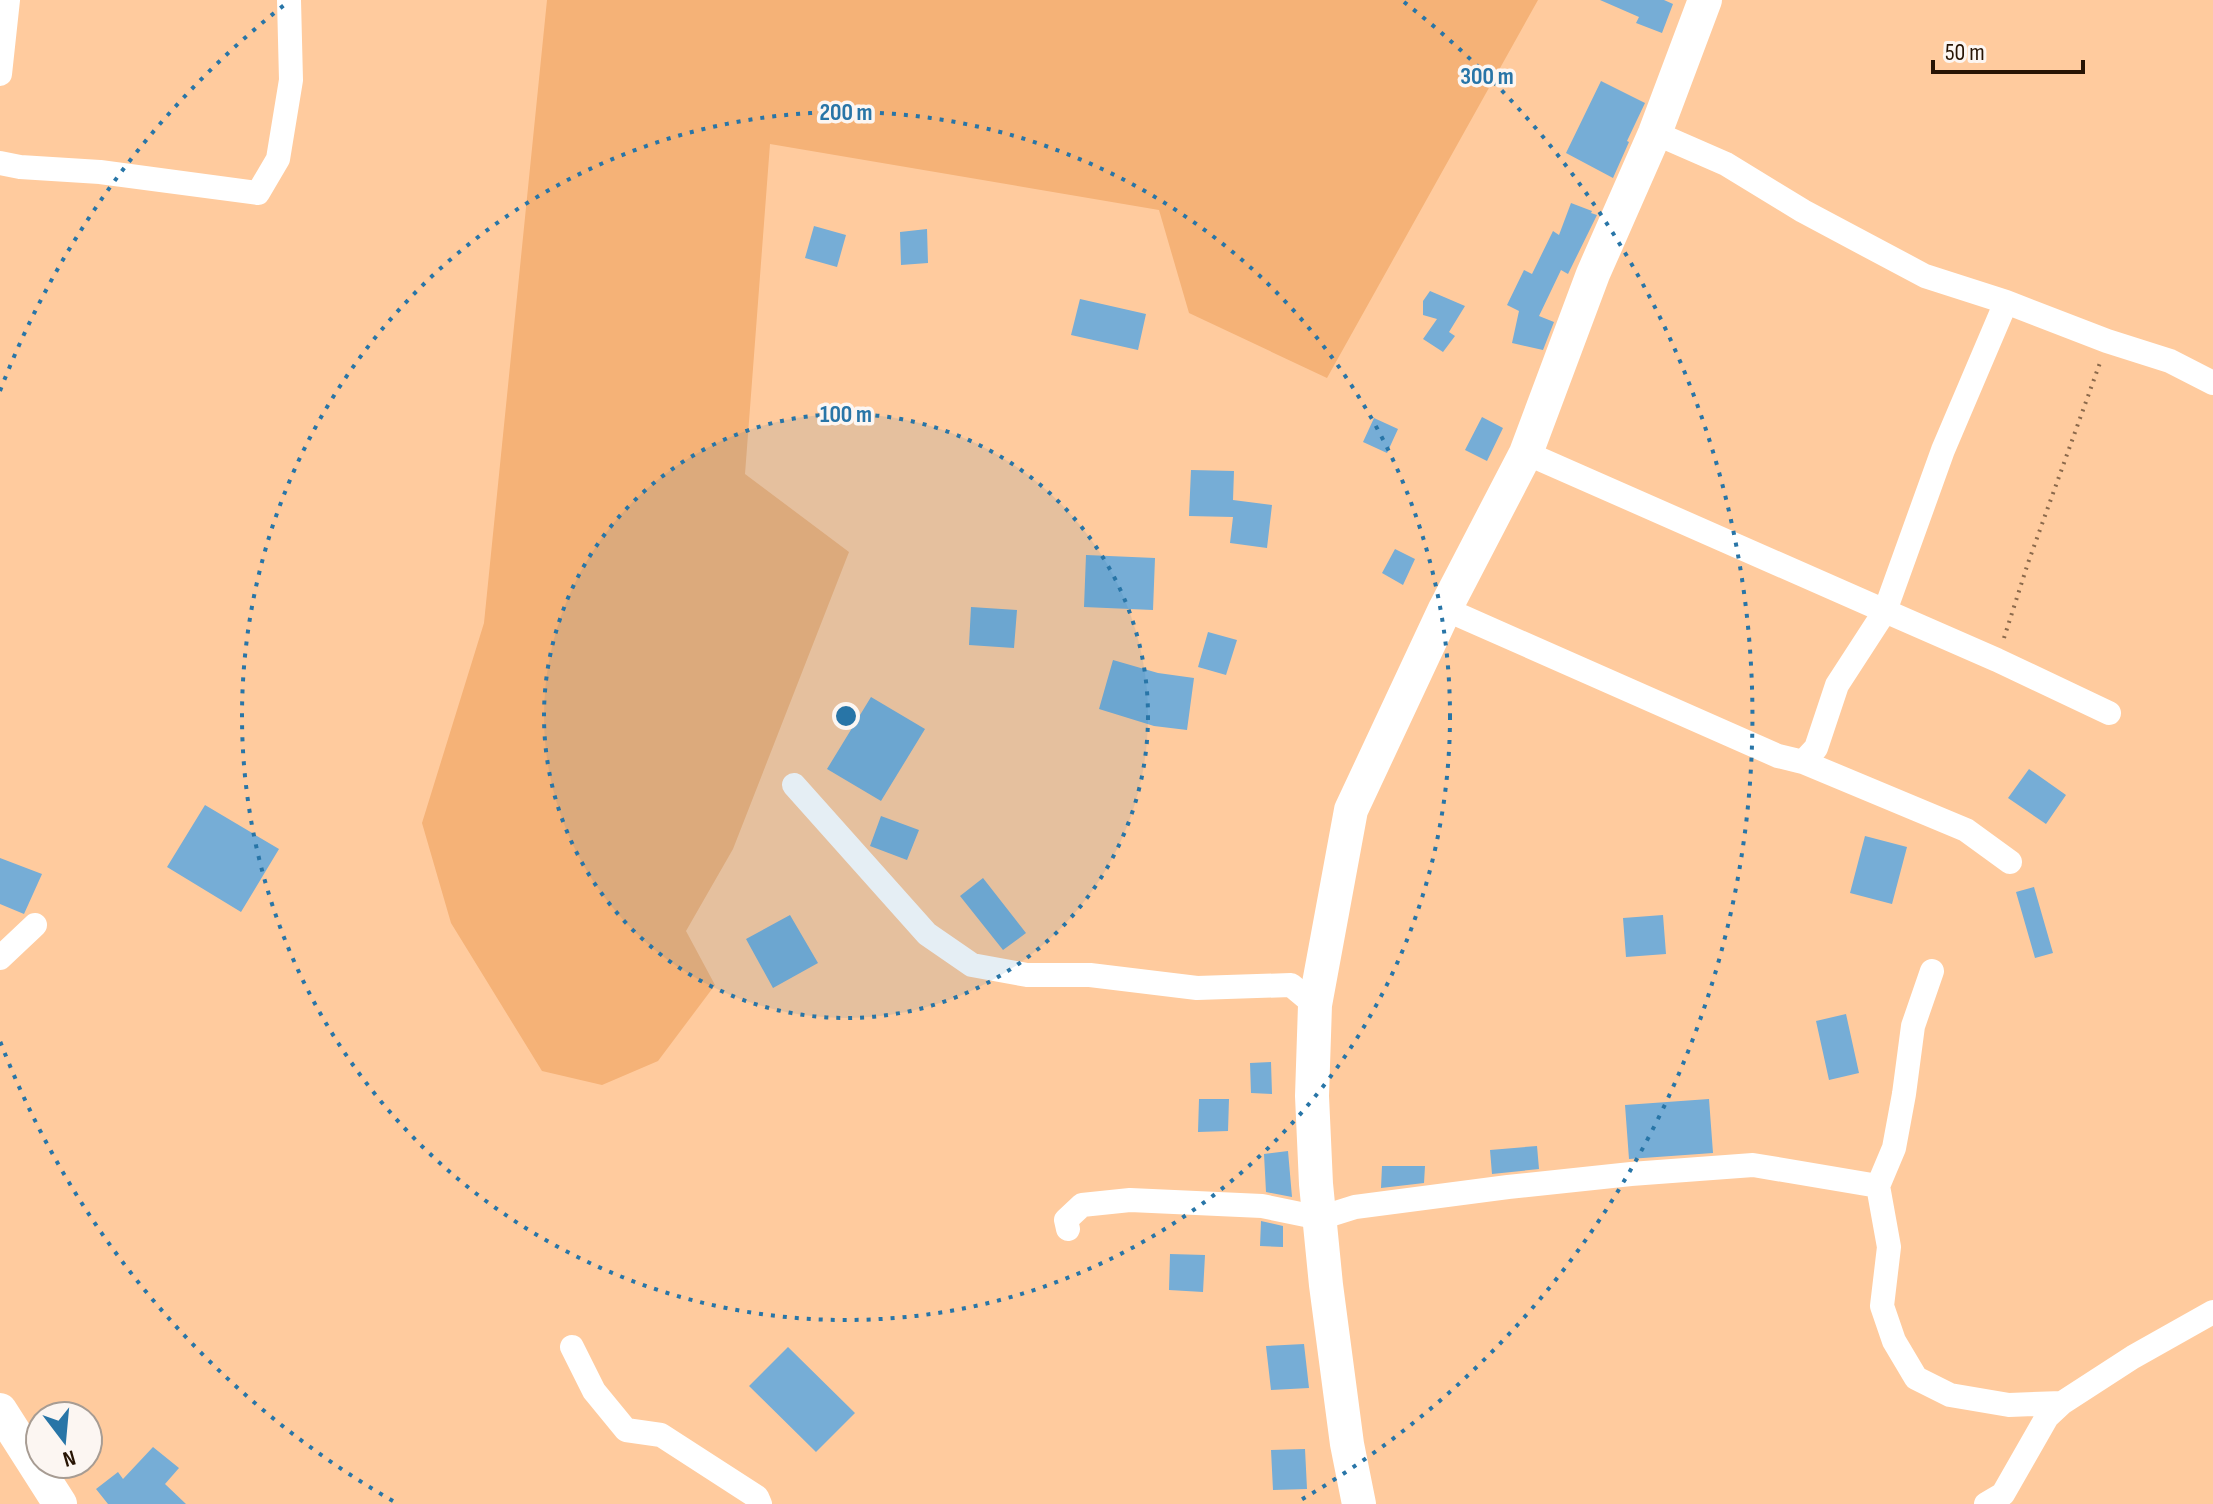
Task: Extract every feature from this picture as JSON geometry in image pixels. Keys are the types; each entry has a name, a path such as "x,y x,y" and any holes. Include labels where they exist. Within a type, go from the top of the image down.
{"street":[{"path":"0,74 8,0"},
{"path":"0,163 100,172 258,193 278,159 291,80 289,0"},
{"path":"1359,1504 1347,1444 1320,1218 1312,1096 1315,1005 1351,810 1445,609 1526,453 1593,274 1655,133 1705,0"},
{"path":"1655,133 1726,164 1803,211 1925,276 2170,361 2213,383"},
{"path":"1803,762 1816,748 1837,685 1885,611 1943,450 2006,302"},
{"path":"1526,453 1997,660 2109,713"},
{"path":"1445,609 1778,756 1803,762 1966,830 2010,862"},
{"path":"794,785 927,934 972,965 1027,975 1090,975 1197,988 1291,985 1315,1005"},
{"path":"0,958 35,925"},
{"path":"1932,971 1913,1026 1894,1148 1878,1186 1889,1247 1882,1306 1894,1341 1916,1378 1950,1395 2009,1405 2062,1403"},
{"path":"1068,1229 1066,1220 1082,1205 1130,1200 1262,1206 1320,1218 1355,1207 1508,1187 1753,1165 1878,1186"},
{"path":"1986,1504 2003,1494 2047,1417 2062,1403 2133,1357 2213,1312"},
{"path":"572,1347 594,1391 626,1430 661,1435 757,1497 760,1504"},
{"path":"0,1410 60,1504"}],"path":[{"path":"1997,660 2107,341"}],"shaded area":[{"path":"547,0 1538,0 1327,378 1189,313 1159,210 770,144 745,474 849,552 733,849 686,931 715,985 658,1061 602,1085 542,1071 451,923 422,823 484,623"}],"building":[{"path":"1600,0 1664,0 1673,4 1662,33 1636,23 1639,17"},
{"path":"1601,81 1645,103 1613,178 1566,153"},
{"path":"1571,203 1597,215 1568,274 1561,270 1539,316 1554,322 1543,350 1512,343 1519,311 1507,305 1524,270 1532,274 1553,231 1559,235"},
{"path":"814,226 846,235 837,267 805,258"},
{"path":"927,229 928,263 901,265 900,232"},
{"path":"1430,291 1465,306 1449,332 1455,336 1443,352 1423,339 1437,319 1423,315 1423,301"},
{"path":"1080,299 1146,314 1138,350 1071,335"},
{"path":"1482,417 1503,428 1487,461 1465,450"},
{"path":"1374,418 1398,429 1387,453 1363,442"},
{"path":"1191,470 1234,471 1233,500 1272,505 1267,548 1230,543 1233,517 1189,516"},
{"path":"1395,549 1415,559 1403,585 1382,573"},
{"path":"1086,555 1155,558 1153,610 1084,607"},
{"path":"971,607 1017,610 1014,648 969,645"},
{"path":"1208,632 1237,640 1226,675 1198,667"},
{"path":"1113,660 1158,673 1194,678 1187,730 1154,726 1099,709"},
{"path":"871,697 925,729 881,801 827,769"},
{"path":"2029,769 2066,795 2046,824 2008,798"},
{"path":"205,805 279,849 241,912 167,867"},
{"path":"881,816 919,830 907,860 870,846"},
{"path":"1865,836 1907,847 1892,904 1850,893"},
{"path":"0,858 42,874 24,914 0,904"},
{"path":"983,878 1026,933 1003,950 960,896"},
{"path":"2034,887 2053,953 2035,958 2016,892"},
{"path":"790,915 818,963 773,988 746,939"},
{"path":"1663,915 1666,954 1626,957 1623,918"},
{"path":"1846,1014 1859,1073 1829,1080 1816,1021"},
{"path":"1271,1062 1272,1094 1251,1093 1250,1063"},
{"path":"1199,1099 1229,1099 1228,1131 1198,1132"},
{"path":"1709,1099 1713,1153 1629,1159 1625,1105"},
{"path":"1537,1146 1539,1169 1492,1174 1490,1150"},
{"path":"1288,1151 1292,1197 1266,1192 1264,1154"},
{"path":"1382,1166 1425,1166 1424,1183 1381,1188"},
{"path":"1261,1221 1283,1226 1283,1247 1260,1246"},
{"path":"1170,1254 1205,1255 1203,1292 1169,1290"},
{"path":"1304,1344 1309,1388 1271,1390 1266,1346"},
{"path":"788,1347 855,1413 816,1452 749,1386"},
{"path":"153,1447 179,1468 165,1484 186,1504 108,1504 96,1489 118,1472 123,1479"},
{"path":"1305,1449 1307,1489 1273,1490 1271,1450"}]}
